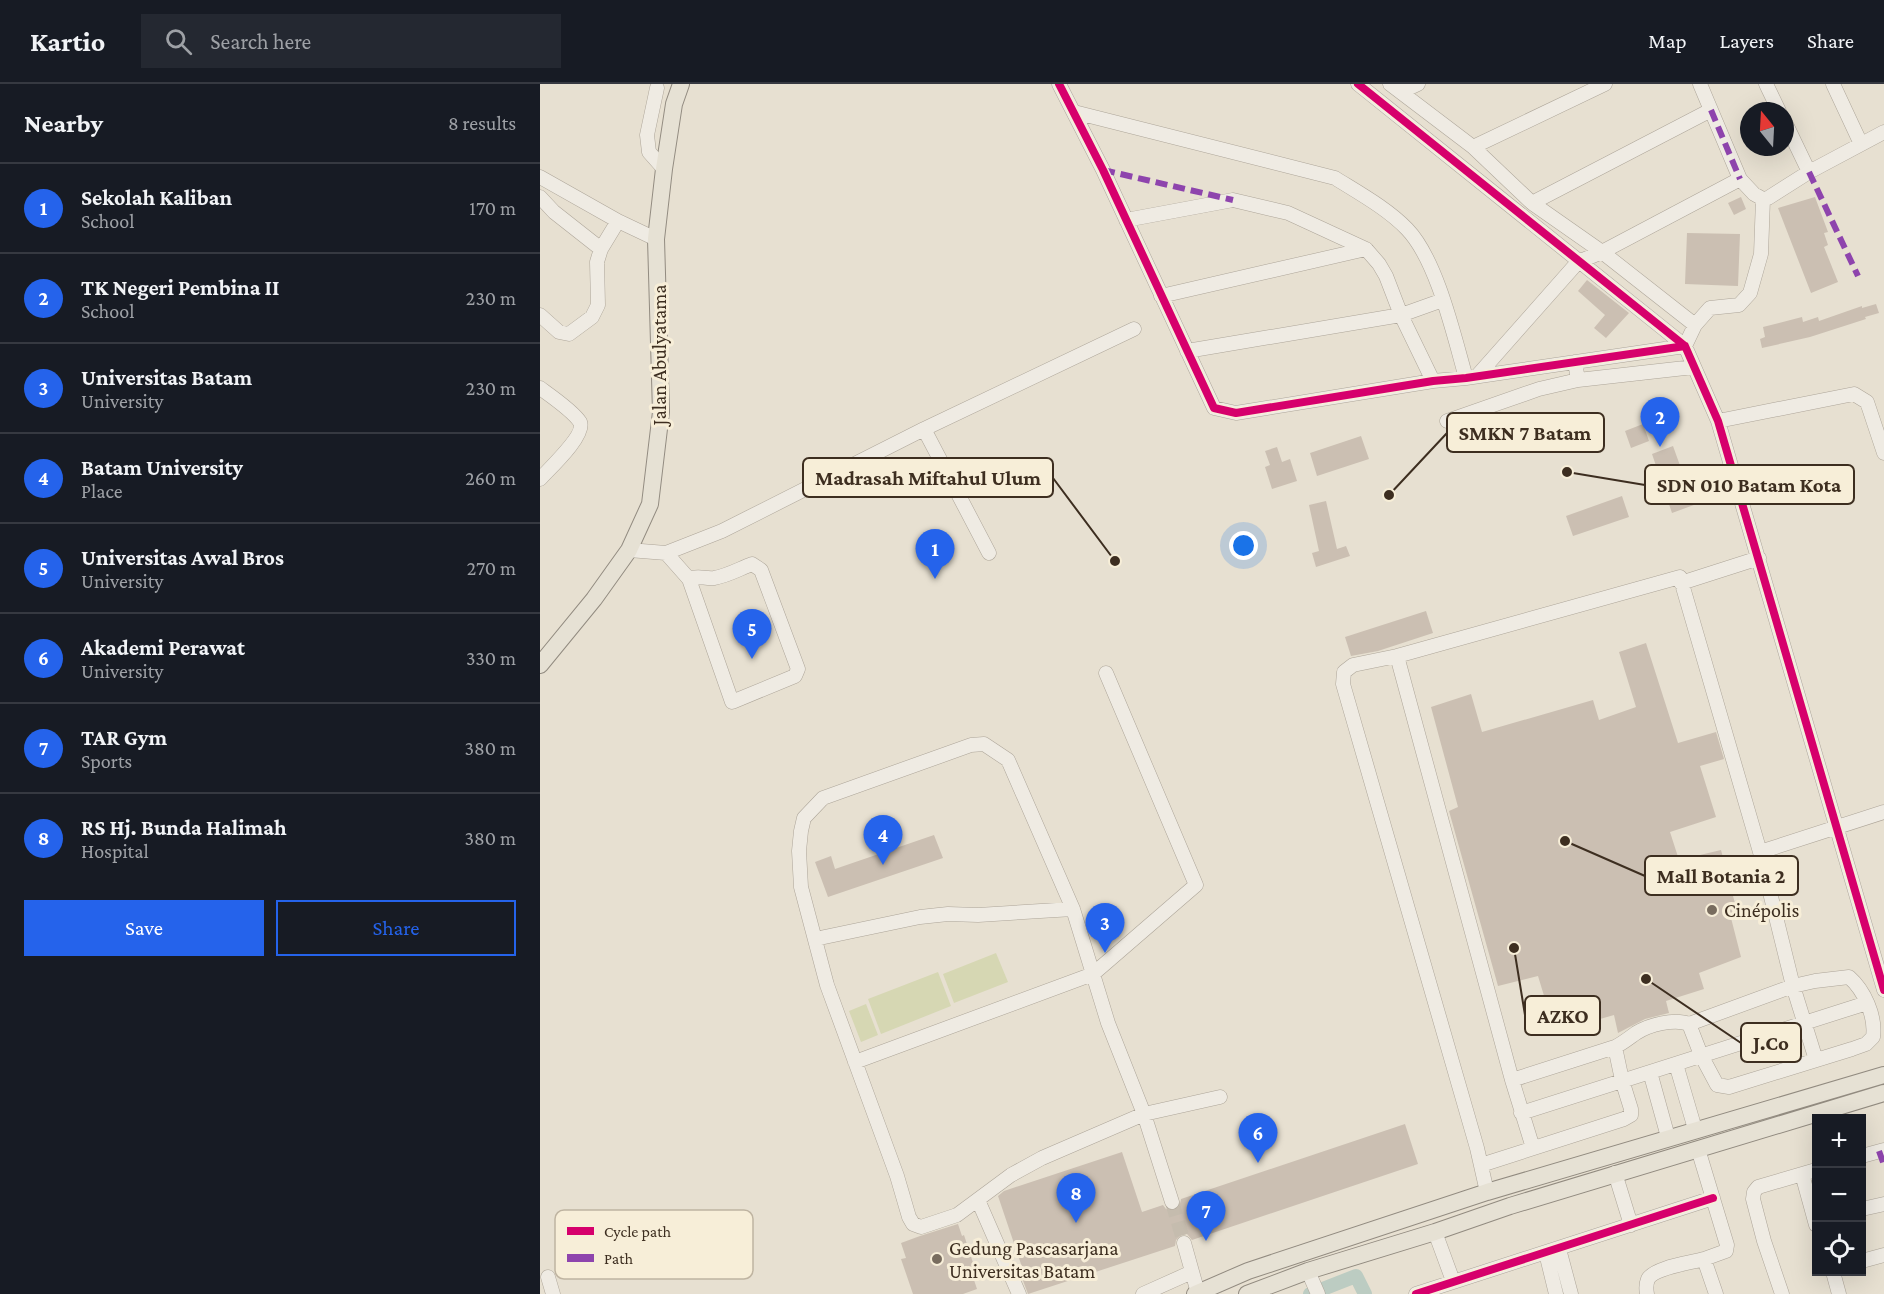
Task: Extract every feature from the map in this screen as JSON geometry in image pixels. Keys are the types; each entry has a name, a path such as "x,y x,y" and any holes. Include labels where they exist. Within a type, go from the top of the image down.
{"main road":[{"name":"Jalan Abulyatama","path":"541,662 594,599 629,550 650,504 661,412 657,238 674,104 681,84"},
{"path":"1196,1293 1248,1271 1487,1191 1884,1075"},
{"path":"1247,1294 1313,1283 1371,1251 1615,1173 1884,1093"},
{"path":"1365,1233 1371,1251"}],"street":[{"path":"1059,84 1126,219 1214,408 1236,412 1432,381 1685,346"},
{"path":"1358,84 1685,346 1718,421 1836,827 1880,959 1884,990"},
{"path":"1396,88 1418,84"},
{"path":"1473,147 1605,84"},
{"path":"1700,84 1740,179 1754,194 1763,199 1884,132"},
{"path":"1766,84 1775,102"},
{"path":"1833,84 1861,144"},
{"path":"656,86 674,104"},
{"path":"656,86 647,135 649,152 664,169"},
{"path":"1396,88 1473,147 1532,202 1602,252 1695,325"},
{"path":"1532,202 1711,110"},
{"path":"1074,112 1335,178 1373,202 1407,229 1423,251 1472,377"},
{"path":"1794,141 1809,172"},
{"path":"540,177 618,221 657,238"},
{"path":"1472,377 1578,262 1602,252 1740,179"},
{"path":"540,197 554,212 601,249"},
{"path":"1685,346 1695,325 1710,308 1739,305 1750,293 1761,254 1763,199"},
{"path":"1126,219 1233,201 1288,213 1365,249 1379,264 1432,381"},
{"path":"540,315 559,332 569,334 592,317 598,305 597,268 601,249 618,221"},
{"path":"1161,296 1365,249"},
{"path":"1187,351 1401,315 1443,300"},
{"path":"629,550 666,553 722,531 924,429 1134,329"},
{"path":"1575,362 1578,380"},
{"path":"1447,421 1539,389 1578,380 1694,367"},
{"path":"1535,368 1539,389"},
{"path":"540,388 581,424 575,441 540,477"},
{"path":"1718,421 1854,394 1867,402 1884,453"},
{"path":"924,429 989,553"},
{"path":"666,553 689,579 732,702 795,676 798,669 758,567 752,564 715,578 689,579"},
{"path":"1487,1191 1343,684 1344,672 1353,665 1397,656 1681,583 1758,558"},
{"path":"1681,583 1760,852 1793,987 1816,1060"},
{"path":"1397,656 1521,1113 1533,1148"},
{"path":"855,1062 1093,974 1196,885 1106,673"},
{"path":"1172,1202 1144,1114 1108,1023 1073,909 1008,760 984,744 970,745 823,798 804,818 799,851 801,887 826,985 913,1224 921,1227 957,1215 1011,1175 1042,1158 1144,1114 1220,1097"},
{"path":"1760,852 1884,812"},
{"path":"815,939 920,917 1073,909"},
{"path":"1512,1080 1623,1044 1638,1032 1651,1026 1684,1022 1689,1024 1815,981 1849,977 1858,985 1867,1003 1874,1028 1873,1037 1866,1044 1729,1087 1717,1085 1701,1055 1689,1024"},
{"path":"1521,1113 1867,1003"},
{"path":"1481,1165 1624,1119 1630,1115 1631,1109 1615,1047"},
{"path":"1676,1064 1695,1129"},
{"path":"1650,1072 1668,1137"},
{"path":"1647,1294 1646,1286 1652,1276 1662,1269 1704,1260 1726,1251 1727,1245 1698,1149"},
{"path":"1866,1155 1884,1150"},
{"path":"1782,1294 1764,1241 1753,1199 1754,1192 1758,1187 1812,1171"},
{"path":"1615,1173 1631,1225"},
{"path":"1802,1174 1812,1208"},
{"path":"1416,1294 1713,1198"},
{"path":"978,1200 1019,1294"},
{"path":"1866,1208 1884,1204"},
{"path":"1435,1232 1454,1281"},
{"path":"1184,1243 1196,1293"},
{"path":"1552,1251 1556,1294"},
{"path":"1552,1251 1571,1294"},
{"path":"1866,1260 1884,1256"},
{"path":"1704,1260 1716,1294"},
{"path":"1143,1294 1192,1272"},
{"path":"1834,1276 1839,1294"},
{"path":"548,1277 553,1294"}],"green space":[{"path":"996,953 1008,982 954,1003 943,974"},
{"path":"938,972 951,1006 881,1034 868,999"},
{"path":"866,1004 878,1035 861,1042 849,1011"}],"building":[{"path":"1741,197 1746,209 1734,215 1728,203"},
{"path":"1815,197 1828,232 1824,233 1828,245 1824,247 1838,282 1811,293 1778,208"},
{"path":"1687,233 1740,234 1738,286 1685,284"},
{"path":"1587,280 1629,313 1606,338 1594,328 1605,315 1578,291"},
{"path":"1876,304 1879,313 1865,317 1866,319 1810,337 1762,348 1760,339 1765,337 1763,327 1802,317 1803,322 1818,317 1819,321 1862,306 1862,308"},
{"path":"1643,424 1649,441 1631,448 1625,431"},
{"path":"1361,436 1369,459 1317,476 1310,453"},
{"path":"1673,446 1687,485 1706,478 1713,498 1672,513 1652,454"},
{"path":"1277,447 1282,462 1290,459 1297,481 1272,489 1265,467 1270,465 1265,451"},
{"path":"1622,496 1629,517 1573,536 1566,516"},
{"path":"1326,501 1337,549 1346,546 1350,556 1316,567 1312,553 1319,551 1309,505"},
{"path":"1426,611 1433,633 1378,651 1351,656 1345,637"},
{"path":"1646,643 1678,743 1716,732 1724,759 1700,766 1716,817 1670,832 1679,860 1721,850 1738,915 1731,918 1741,957 1699,973 1704,989 1666,1001 1669,1013 1645,1019 1618,1033 1614,1015 1555,1032 1538,976 1498,986 1449,811 1458,807 1431,707 1471,694 1482,732 1593,700 1599,720 1636,707 1619,652"},
{"path":"934,835 943,858 828,897 815,862 831,856 835,869"},
{"path":"1405,1124 1418,1164 1192,1240 1187,1234 1181,1235 1176,1240 1175,1246 1028,1294 1022,1278 1025,1276 998,1196 1004,1191 1122,1152 1142,1212 1163,1205 1166,1209 1174,1211 1179,1208 1181,1199"},
{"name":"Gedung Pascasarjana Universitas Batam","path":"958,1224 962,1236 964,1235 978,1278 974,1280 977,1289 963,1294 913,1294 901,1259 906,1258 901,1243"}],"waterway":[{"path":"1310,1294 1356,1276 1365,1294"}],"tunnel":[{"path":"1172,1202 1184,1243"}],"marked path":[{"path":"1711,110 1740,179"},
{"path":"1103,170 1233,200"},
{"path":"1809,172 1858,276"},
{"path":"1879,1151 1884,1165"}],"cycle path":[{"path":"1059,84 1103,170 1214,408 1236,413 1433,381 1685,346"},
{"path":"1358,84 1685,346 1718,421 1884,990"},
{"path":"1416,1294 1713,1198"}],"place":[{"name":"TK Negeri Pembina II","path":"1660,447"},
{"name":"SDN 010 Batam Kota","path":"1567,472"},
{"name":"SMKN 7 Batam","path":"1389,495"},
{"name":"Madrasah Miftahul Ulum","path":"1115,561"},
{"name":"Sekolah Kaliban","path":"935,579"},
{"name":"Universitas Awal Bros","path":"752,659"},
{"name":"Mall Botania 2","path":"1565,841"},
{"name":"Batam University","path":"883,865"},
{"name":"Cinépolis","path":"1712,910"},
{"name":"AZKO","path":"1514,948"},
{"name":"Universitas Batam","path":"1105,953"},
{"name":"J.Co","path":"1646,979"},
{"name":"Akademi Perawat","path":"1258,1163"},
{"name":"RS Hj. Bunda Halimah","path":"1076,1223"},
{"name":"TAR Gym","path":"1206,1241"},
{"name":"Gedung Pascasarjana Universitas Batam","path":"937,1259"}]}
